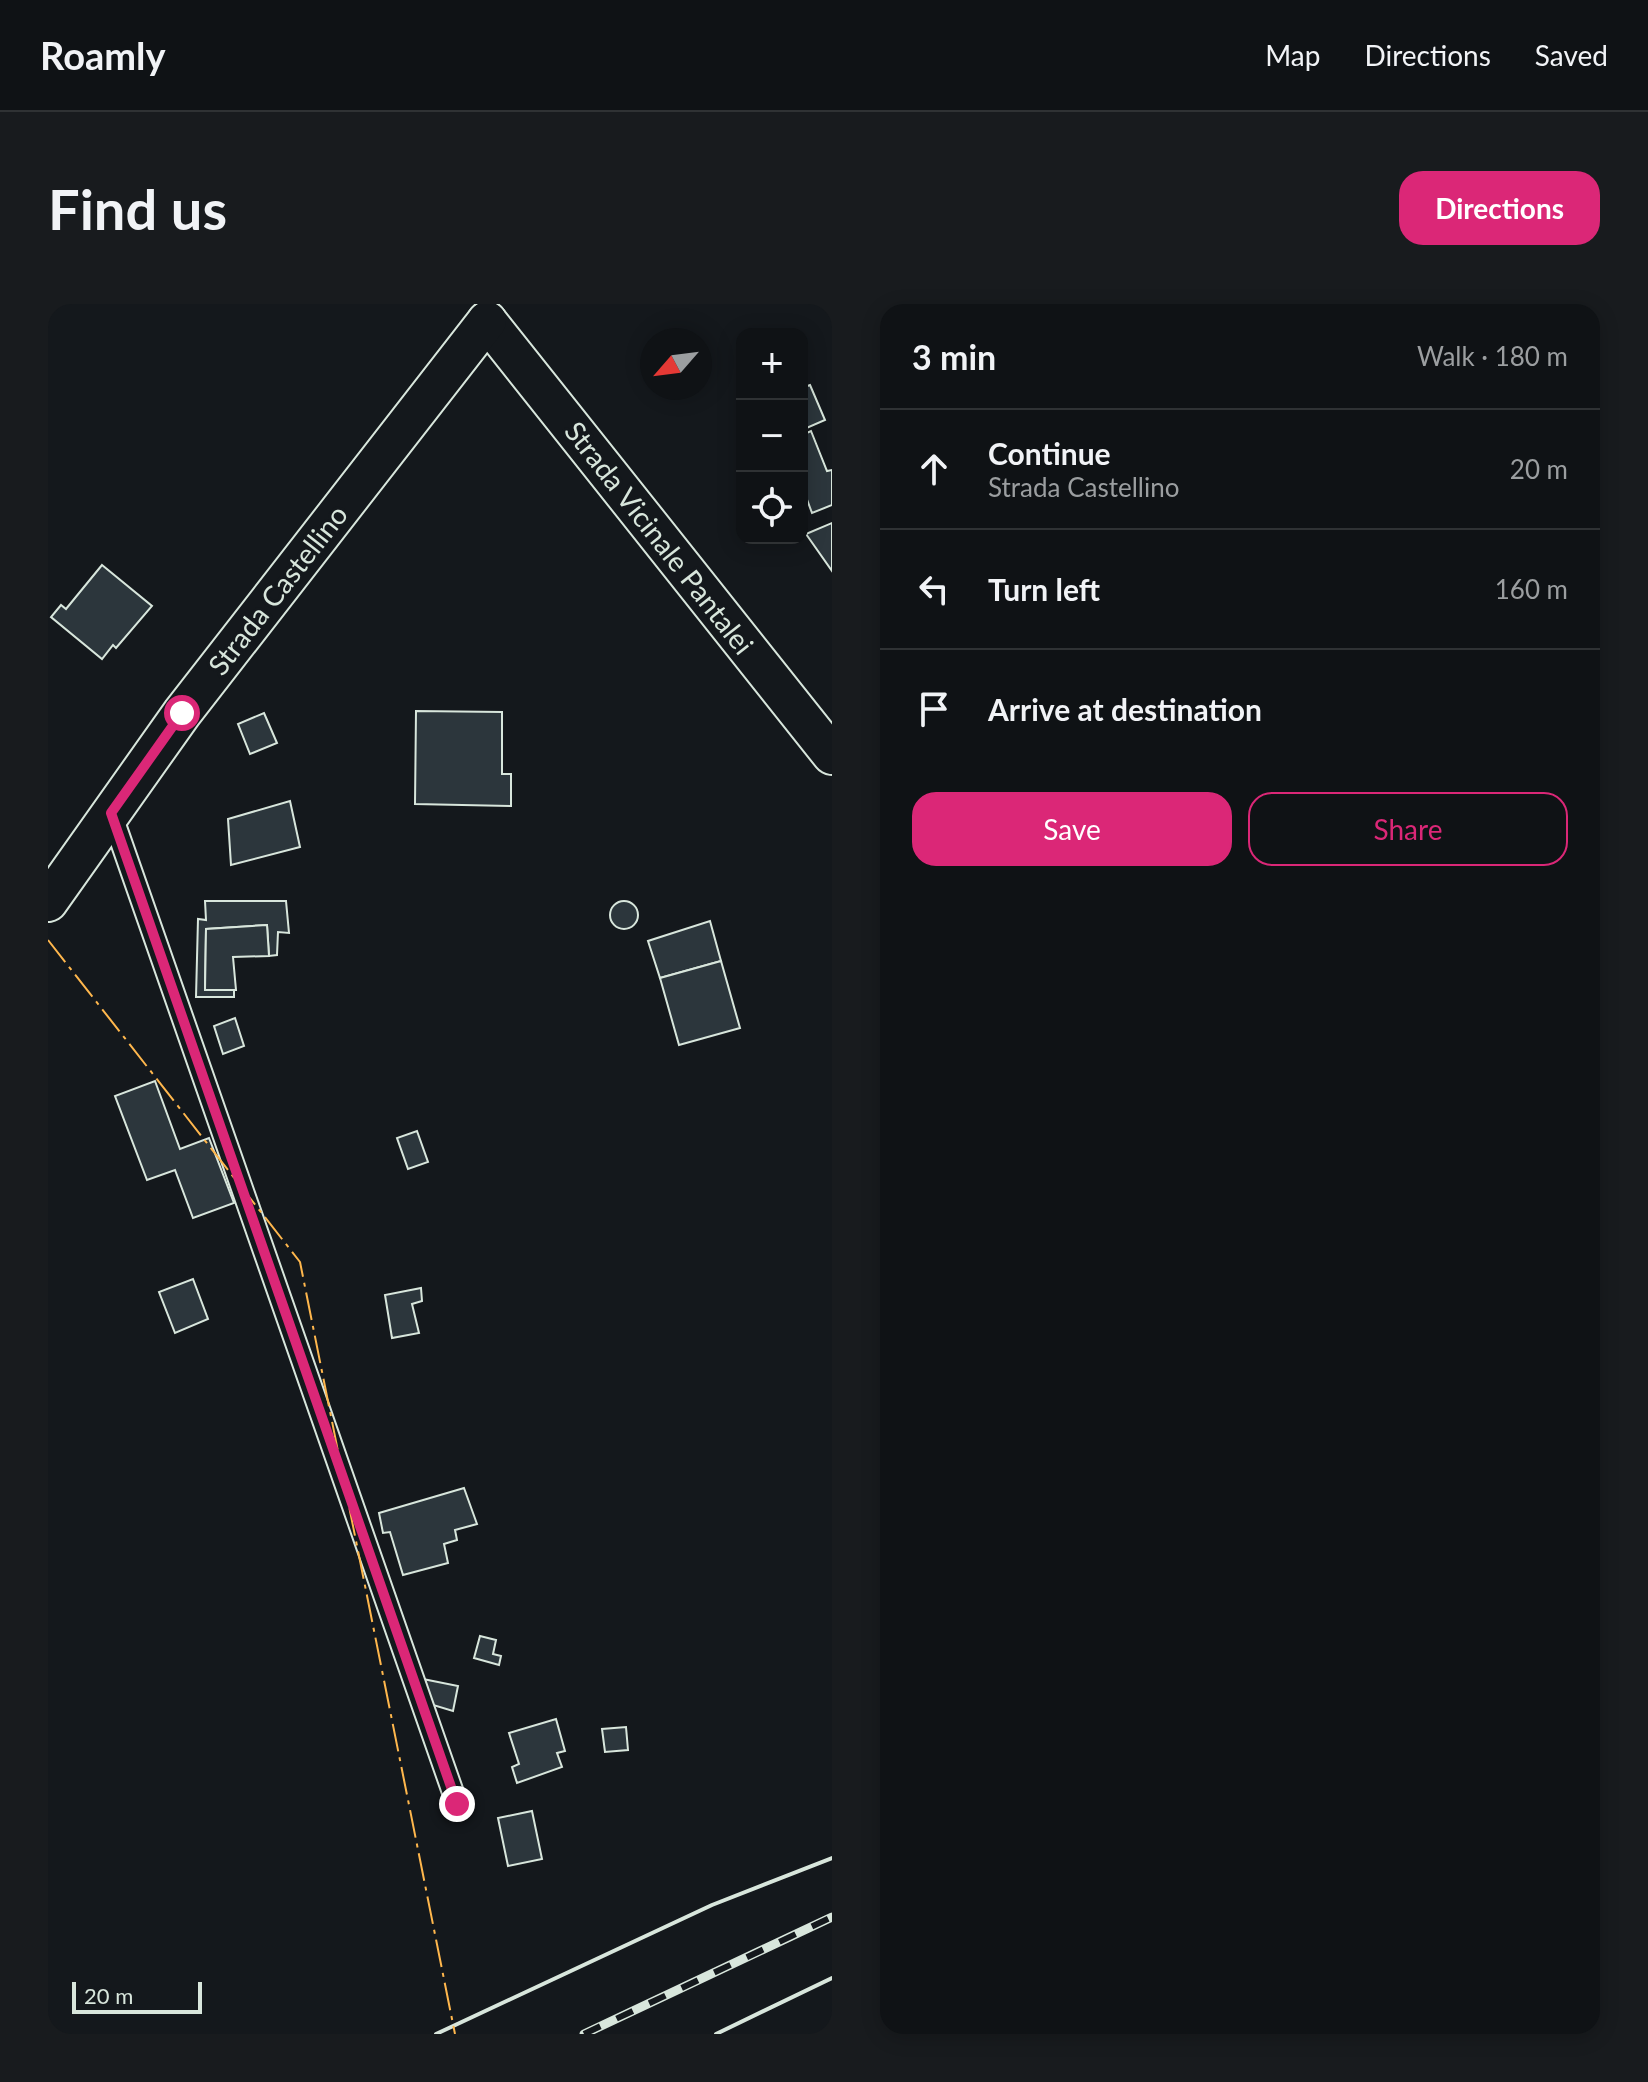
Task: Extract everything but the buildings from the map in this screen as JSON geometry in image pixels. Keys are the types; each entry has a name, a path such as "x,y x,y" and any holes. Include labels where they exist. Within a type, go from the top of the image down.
{"street":[{"name":"Strada Vicinale Pantalei","path":"486,313 832,755"},
{"name":"Strada Castellino","path":"48,902 182,713 486,313"}],"lane":[{"path":"111,813 457,1804"}],"railway":[{"path":"584,2034 832,1917"}],"wall":[{"path":"436,2034 712,1905 832,1858"},
{"path":"716,2034 832,1978"}],"power":[{"path":"48,940 300,1262 455,2034"}],"route":[{"path":"182,713 111,813 457,1804"}]}
